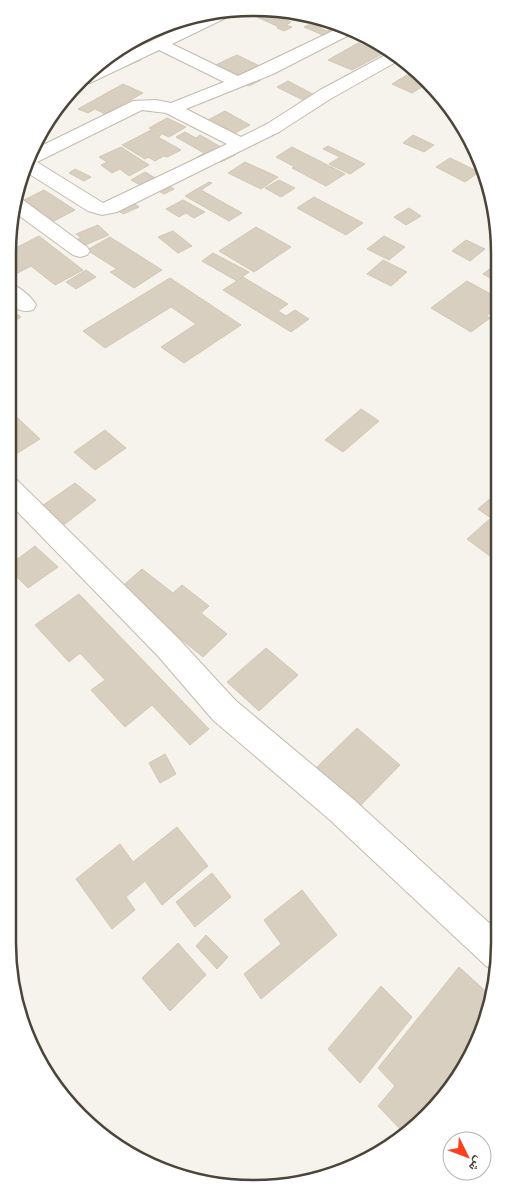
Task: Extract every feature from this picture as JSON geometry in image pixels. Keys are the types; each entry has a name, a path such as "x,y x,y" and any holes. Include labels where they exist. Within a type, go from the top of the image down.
{"street":[{"path":"102,70 209,21"},
{"path":"172,109 304,53 341,33"},
{"path":"160,44 238,82"},
{"path":"32,168 86,202 102,209 128,200 273,128 326,94 390,59"},
{"path":"38,155 139,105 156,104 172,109 241,144"},
{"path":"21,208 80,251"},
{"path":"16,297 25,305"},
{"path":"16,495 168,646 224,710 341,809 491,947"}],"building":[{"path":"257,17 281,18 291,22 286,25 292,27 284,31"},
{"path":"311,23 322,26 320,28 327,31 330,29 347,36 337,41 304,27"},
{"path":"153,39 168,47 154,53 141,46 132,50"},
{"path":"358,43 382,54 352,70 328,60"},
{"path":"128,52 141,60 119,69 110,64"},
{"path":"237,55 268,70 255,77 261,80 249,86 211,67"},
{"path":"407,75 422,87 412,93 392,84"},
{"path":"288,81 326,101 315,106 277,87"},
{"path":"123,84 143,93 105,114 95,109 88,113 78,109"},
{"path":"225,111 250,125 233,134 208,120"},
{"path":"167,118 186,127 169,137 149,128"},
{"path":"151,130 161,135 158,137 181,150 155,161 148,157 145,159 122,145"},
{"path":"185,132 196,138 200,135 235,155 221,162 213,158 204,163 196,158 204,153 176,137"},
{"path":"413,135 434,145 424,152 403,143"},
{"path":"328,146 365,164 350,174 329,164 340,157 323,149"},
{"path":"121,147 149,165 129,176 120,169 112,173 101,165 107,162 99,157"},
{"path":"292,147 345,174 326,186 276,157"},
{"path":"450,158 476,170 477,174 465,182 436,167"},
{"path":"245,162 278,177 261,189 228,173"},
{"path":"75,169 91,177 84,181 69,173"},
{"path":"145,172 174,189 164,194 147,184 142,186 131,180"},
{"path":"279,180 295,188 281,197 265,188"},
{"path":"209,182 212,183 201,190 242,213 229,221 185,196"},
{"path":"44,190 75,210 52,222 22,203 22,201"},
{"path":"122,194 139,207 123,214 106,202"},
{"path":"314,197 363,223 346,235 297,208"},
{"path":"183,200 205,212 194,218 186,213 179,217 166,209"},
{"path":"409,208 421,216 406,225 394,217"},
{"path":"98,225 109,235 78,248 72,241 81,238 76,234"},
{"path":"256,227 291,247 254,272 219,251"},
{"path":"173,231 192,246 178,253 158,237"},
{"path":"39,236 83,270 55,285 31,266 16,274 16,248"},
{"path":"384,236 405,247 389,260 367,249"},
{"path":"110,237 162,270 134,288 110,272 117,269 87,250"},
{"path":"466,240 485,249 470,261 452,251"},
{"path":"213,253 249,272 237,281 202,261"},
{"path":"383,260 407,272 391,286 367,274"},
{"path":"491,268 491,278 483,274"},
{"path":"86,270 96,277 76,289 66,282"},
{"path":"243,277 288,304 278,311 286,316 295,310 309,319 291,332 223,290"},
{"path":"170,278 241,325 184,363 161,347 196,324 171,307 105,348 83,331"},
{"path":"467,281 491,294 491,312 486,316 490,318 471,332 431,308"},
{"path":"16,313 21,317 16,320"},
{"path":"361,409 379,421 343,452 325,440"},
{"path":"16,416 40,439 16,454"},
{"path":"105,430 126,448 95,470 74,452"},
{"path":"75,483 96,500 61,527 39,508"},
{"path":"491,498 491,518 478,509"},
{"path":"491,518 491,557 467,539"},
{"path":"35,546 58,567 28,588 16,576 16,560"},
{"path":"142,569 173,593 182,585 209,606 201,613 227,634 203,657 119,589"},
{"path":"79,594 209,729 190,745 152,705 125,727 91,690 105,680 80,653 69,662 35,625"},
{"path":"266,648 298,675 259,711 227,682"},
{"path":"357,728 400,765 360,806 317,767"},
{"path":"165,754 176,774 160,783 149,763"},
{"path":"177,827 208,866 162,905 145,881 126,897 135,910 112,929 76,879 120,844 133,862"},
{"path":"212,873 231,897 195,927 176,902"},
{"path":"302,890 337,935 261,999 244,974 281,944 264,920"},
{"path":"206,935 228,957 217,969 196,946"},
{"path":"178,943 206,975 170,1011 142,978"},
{"path":"459,967 486,991 473,1033 451,1074 432,1099 400,1129 378,1106 395,1086 378,1068"},
{"path":"381,986 412,1017 360,1083 328,1049"}]}
